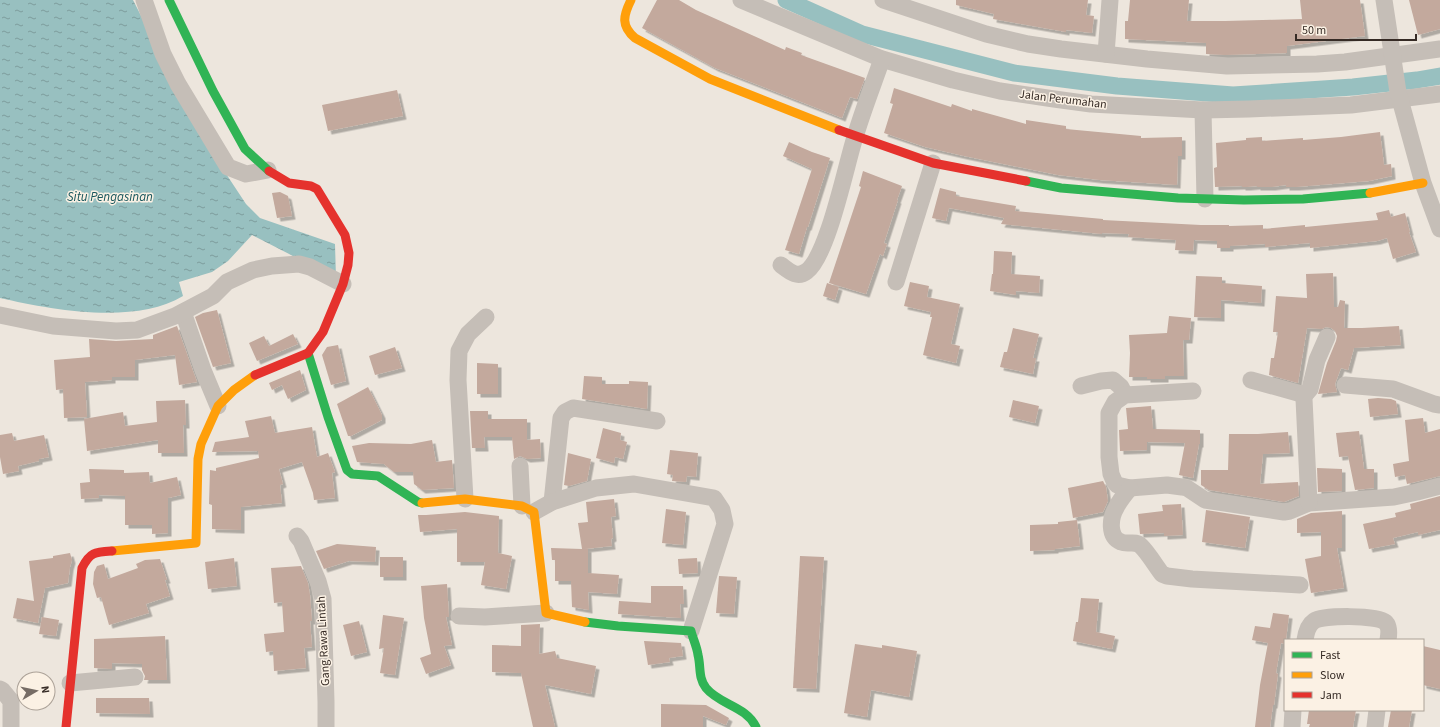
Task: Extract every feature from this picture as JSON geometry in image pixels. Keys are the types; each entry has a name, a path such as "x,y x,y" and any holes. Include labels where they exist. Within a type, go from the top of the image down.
{"street":[{"path":"144,0 166,60 178,84 228,167 246,174 268,170"},
{"path":"66,727 82,568 85,560 90,555 97,552 196,543 198,459 201,444 218,406 234,390 252,377 308,353 323,332 343,284 348,264 348,245 345,235 317,189 311,186 289,183 268,170 245,149 168,0"},
{"path":"631,0 627,8 624,23 628,34 710,79 855,136 932,163 1061,188 1141,196 1205,199 1303,199 1371,193 1423,183"},
{"name":"Jalan Perumahan","path":"741,0 882,59 967,83 1054,100 1091,104 1203,110 1328,106 1399,96 1440,94"},
{"path":"883,0 986,34 1034,45 1147,59 1227,66 1317,64 1393,58 1440,49"},
{"path":"1106,54 1110,0"},
{"path":"1384,0 1399,96 1423,183 1440,229"},
{"path":"780,265 792,274 800,275 807,272 816,261 831,223 855,136 882,59"},
{"path":"1203,110 1205,199"},
{"path":"896,282 932,163"},
{"path":"0,315 53,326 116,331 138,330 183,312 214,296 227,282 253,270 272,266 300,264 310,267 343,284"},
{"path":"183,312 203,370 218,406"},
{"path":"465,499 458,380 459,351 468,334 486,317"},
{"path":"1309,503 1304,399 1305,395 1310,389 1317,360 1327,337"},
{"path":"308,353 330,423 347,470 352,474 378,476 418,502 425,503 465,499 528,509 596,488 634,484 714,498 722,510 724,524 691,631 699,658 701,682 707,690 748,715 755,722 756,727"},
{"path":"1081,386 1100,380 1113,380 1121,387 1125,395"},
{"path":"1251,380 1305,395"},
{"path":"1346,385 1393,389 1440,405"},
{"path":"1193,391 1125,395 1115,402 1109,413 1109,457 1111,474 1117,485 1130,488 1167,485 1182,487 1187,488 1205,500 1278,512 1290,511 1309,503 1394,497 1440,486"},
{"path":"552,502 561,418 565,412 573,408 657,421"},
{"path":"520,466 546,613"},
{"path":"1130,488 1116,509 1112,518 1112,531 1118,540 1123,543 1134,542 1141,546 1162,574 1192,579 1300,585"},
{"name":"Gang Rawa Lintah","path":"297,536 301,541 318,581 323,599 326,727"},
{"path":"459,616 485,617 546,613 564,619 608,625 691,631"},
{"path":"1305,639 1306,633 1314,621 1323,618 1337,617 1382,619 1387,624 1389,629 1388,639"},
{"path":"70,683 135,677"},
{"path":"0,689 11,701 11,727"},
{"path":"1292,727 1293,711"},
{"path":"1375,727 1377,711"}],"water":[{"name":"Situ Pengasinan","path":"0,0 133,0 205,142 246,204 260,218 335,244 336,278 252,235 228,261 212,272 179,282 183,296 164,305 118,313 93,312 44,307 0,298"}],"building":[{"path":"657,0 679,0 696,10 785,50 786,47 802,53 801,55 865,78 857,99 850,97 842,118 715,68 642,28"},
{"path":"956,0 1088,0 1086,15 1094,16 1092,33 1066,30 1066,32 993,19 994,14 956,5"},
{"path":"1130,0 1189,0 1187,21 1225,21 1302,19 1300,0 1360,0 1365,36 1287,46 1287,53 1225,55 1206,54 1206,43 1125,39 1125,21 1128,21"},
{"path":"1409,0 1440,0 1440,29 1418,35"},
{"path":"894,88 951,107 952,104 972,111 972,109 1026,124 1026,120 1066,126 1066,129 1141,136 1141,138 1182,137 1182,156 1178,156 1177,185 1100,180 1058,175 925,147 884,133 893,104 890,103"},
{"path":"397,90 403,116 328,131 322,105"},
{"path":"1380,132 1384,165 1391,164 1392,176 1369,181 1296,187 1286,187 1286,185 1272,187 1215,187 1214,168 1217,167 1216,143 1246,140 1246,138 1262,137 1262,141 1303,138 1303,140"},
{"path":"789,142 830,158 799,254 785,250 812,169 783,156"},
{"path":"863,171 902,186 884,243 887,244 883,256 880,254 866,294 829,283 861,187 859,186"},
{"path":"940,188 956,192 956,196 1016,206 1015,211 1103,220 1229,226 1263,225 1263,229 1305,225 1305,227 1378,220 1376,213 1389,210 1391,217 1405,213 1409,232 1416,252 1393,259 1387,238 1377,241 1310,248 1310,243 1265,247 1265,244 1217,248 1217,241 1194,240 1193,251 1175,250 1176,240 1128,237 1129,234 1102,234 1001,224 1004,218 949,208 946,221 932,218"},
{"path":"280,192 288,196 292,216 277,218 272,193"},
{"path":"994,251 1012,252 1011,274 1040,276 1039,293 1016,291 1016,295 990,291 993,274"},
{"path":"1333,273 1334,307 1338,307 1340,300 1345,301 1344,328 1399,326 1401,345 1354,348 1348,370 1341,368 1335,384 1337,392 1318,394 1327,363 1336,341 1337,336 1335,331 1326,327 1322,329 1307,328 1298,383 1269,375 1271,358 1274,358 1278,332 1273,332 1276,296 1307,298 1306,274"},
{"path":"1196,276 1222,277 1222,283 1262,286 1261,303 1221,300 1221,318 1194,317"},
{"path":"910,282 929,286 927,297 960,304 951,344 960,346 956,363 923,355 932,317 930,317 931,312 904,306"},
{"path":"827,283 839,287 835,300 823,296"},
{"path":"217,310 231,363 213,367 195,317 203,313"},
{"path":"1169,316 1191,318 1189,340 1183,340 1184,376 1165,376 1165,379 1129,377 1129,335 1167,333"},
{"path":"177,326 197,382 179,385 175,355 135,360 135,377 112,377 112,380 85,382 87,417 64,418 63,389 56,390 54,360 90,357 89,339 116,341 153,339 153,335"},
{"path":"1013,328 1039,334 1033,358 1036,358 1033,374 1000,367 1004,352 1007,352"},
{"path":"293,334 298,344 257,361 249,343 264,336 269,346"},
{"path":"338,345 346,381 331,385 322,355 327,347"},
{"path":"395,347 402,368 375,375 369,356"},
{"path":"477,363 498,364 498,394 477,394"},
{"path":"300,370 306,390 288,399 282,385 272,390 269,383"},
{"path":"584,376 602,377 602,384 629,384 629,381 648,382 647,409 582,399"},
{"path":"368,387 382,415 382,420 351,436 348,436 337,404"},
{"path":"1378,398 1396,401 1398,414 1370,417 1368,399"},
{"path":"185,400 186,425 183,425 184,453 158,453 158,440 87,451 84,419 123,412 125,426 157,422 156,401"},
{"path":"1013,400 1039,406 1035,423 1009,417"},
{"path":"1151,406 1153,429 1200,430 1200,444 1193,478 1179,475 1185,443 1147,442 1147,450 1120,451 1119,430 1128,429 1126,408"},
{"path":"470,411 488,411 488,419 527,419 527,440 540,439 541,458 527,459 520,456 514,459 512,437 484,437 485,448 472,448"},
{"path":"271,416 275,433 312,427 317,457 328,453 335,472 332,473 335,498 314,500 302,462 279,469 283,484 280,485 282,503 241,507 241,530 212,529 212,505 209,504 210,470 216,471 216,468 259,458 258,451 212,452 215,442 249,437 245,421"},
{"path":"1423,418 1425,433 1440,429 1440,476 1407,484 1405,475 1395,477 1393,464 1409,461 1405,420"},
{"path":"603,428 621,433 620,440 627,442 623,459 615,457 614,463 596,458"},
{"path":"1359,431 1364,469 1374,469 1374,488 1355,490 1348,456 1339,457 1336,433"},
{"path":"1288,432 1290,453 1263,454 1260,484 1298,482 1299,496 1284,502 1209,490 1201,485 1201,470 1228,470 1229,434"},
{"path":"12,433 14,441 44,435 49,457 18,466 19,471 3,474 0,457 0,435"},
{"path":"432,440 436,462 452,460 454,488 422,490 414,484 413,472 394,472 384,464 357,462 352,446 369,443 411,444"},
{"path":"670,450 698,453 696,477 687,476 686,482 672,481 673,475 667,474"},
{"path":"568,453 591,459 587,481 569,486 564,485"},
{"path":"1317,468 1342,469 1342,491 1318,492"},
{"path":"89,469 124,470 124,473 149,472 150,483 177,477 181,495 168,498 168,533 152,534 152,525 125,525 125,496 99,495 99,498 81,499 80,483 90,482"},
{"path":"1103,481 1106,487 1108,501 1103,512 1073,518 1068,488"},
{"path":"1440,496 1440,530 1418,535 1418,532 1393,538 1395,544 1369,549 1363,524 1396,517 1395,513 1411,509 1410,504"},
{"path":"614,499 616,516 611,517 613,538 611,539 612,546 585,549 588,549 588,573 619,575 617,594 588,592 589,610 572,607 571,581 555,581 555,560 552,560 551,548 582,549 578,523 588,522 586,502"},
{"path":"1181,504 1183,535 1164,536 1164,533 1140,534 1138,514 1163,511 1162,505"},
{"path":"666,509 686,512 683,545 662,543"},
{"path":"1206,510 1250,517 1245,548 1202,542"},
{"path":"1342,511 1342,548 1337,548 1344,588 1311,593 1305,559 1321,556 1321,532 1297,533 1297,519 1311,513"},
{"path":"465,512 499,516 498,553 512,556 506,589 481,585 485,562 457,562 457,529 420,532 418,515"},
{"path":"1077,520 1080,546 1055,550 1030,551 1030,525 1058,524 1058,522"},
{"path":"337,544 376,547 375,562 349,561 324,569 316,551"},
{"path":"70,553 72,560 68,583 45,588 38,623 13,618 17,598 34,601 29,561 53,558 53,556"},
{"path":"800,556 824,557 816,689 793,688"},
{"path":"380,557 403,557 403,577 380,577"},
{"path":"234,558 237,586 208,589 205,562"},
{"path":"697,558 698,573 679,574 678,559"},
{"path":"160,559 167,580 165,580 170,596 146,604 149,613 109,625 101,597 97,598 93,584 94,572 97,566 104,564 108,579 138,568 136,564 145,560"},
{"path":"301,566 308,583 310,595 312,647 304,648 306,668 274,671 273,651 266,652 264,634 284,632 282,602 274,603 271,568"},
{"path":"719,576 737,577 734,614 716,613"},
{"path":"447,584 449,617 446,617 452,645 444,646 451,665 426,674 420,658 431,654 424,618 421,586"},
{"path":"651,586 683,586 684,604 680,604 681,618 618,614 619,601 651,603"},
{"path":"1081,598 1099,599 1096,632 1115,636 1112,649 1073,641 1076,622 1078,622"},
{"path":"1273,613 1289,615 1286,639 1284,639 1284,644 1281,643 1270,727 1255,727 1260,685 1268,643 1252,640 1255,626 1270,628"},
{"path":"383,615 404,618 395,675 380,673 384,648 379,649"},
{"path":"42,617 59,620 56,636 39,634"},
{"path":"359,621 367,652 351,656 343,625"},
{"path":"540,624 539,654 555,651 557,658 596,666 591,694 545,685 555,727 533,727 521,673 492,672 492,645 521,646 521,625"},
{"path":"165,636 167,680 144,680 145,676 142,670 142,664 112,663 112,669 94,668 94,639"},
{"path":"644,641 681,643 683,656 669,658 670,662 648,665"},
{"path":"855,644 882,648 882,645 917,651 909,697 871,690 867,717 844,713"},
{"path":"1424,646 1440,650 1440,689 1424,685"},
{"path":"96,698 149,698 150,714 96,713"},
{"path":"661,704 706,705 729,718 726,725 703,716 703,727 661,727"},
{"path":"1309,711 1356,711 1353,727 1309,727 1310,724 1307,724"},
{"path":"1391,711 1412,711 1409,727 1388,727"}],"waterway":[{"path":"786,0 862,34 1014,73 1117,86 1233,95 1353,87 1440,76"}],"traffic: fast":[{"path":"169,0 213,91 245,149 269,171"},
{"path":"1026,181 1061,188 1178,198 1244,200 1303,199 1370,193"},
{"path":"308,353 328,417 347,470 352,474 378,476 418,502 422,503"},
{"path":"585,622 691,631 699,659 703,684 712,694 746,714 756,727"}],"traffic: slow":[{"path":"631,0 626,11 625,25 630,34 635,38 710,79 839,130"},
{"path":"1370,193 1423,183"},
{"path":"112,551 196,543 198,459 201,444 218,406 234,390 255,375"},
{"path":"422,503 465,499 522,506 534,512 546,613 585,622"}],"traffic: jam":[{"path":"839,130 933,163 1026,181"},
{"path":"255,375 308,353 323,332 343,284 348,265 349,253 345,235 317,189 311,186 289,183 269,171"},
{"path":"66,727 82,568 88,559 94,554 112,551"}]}
